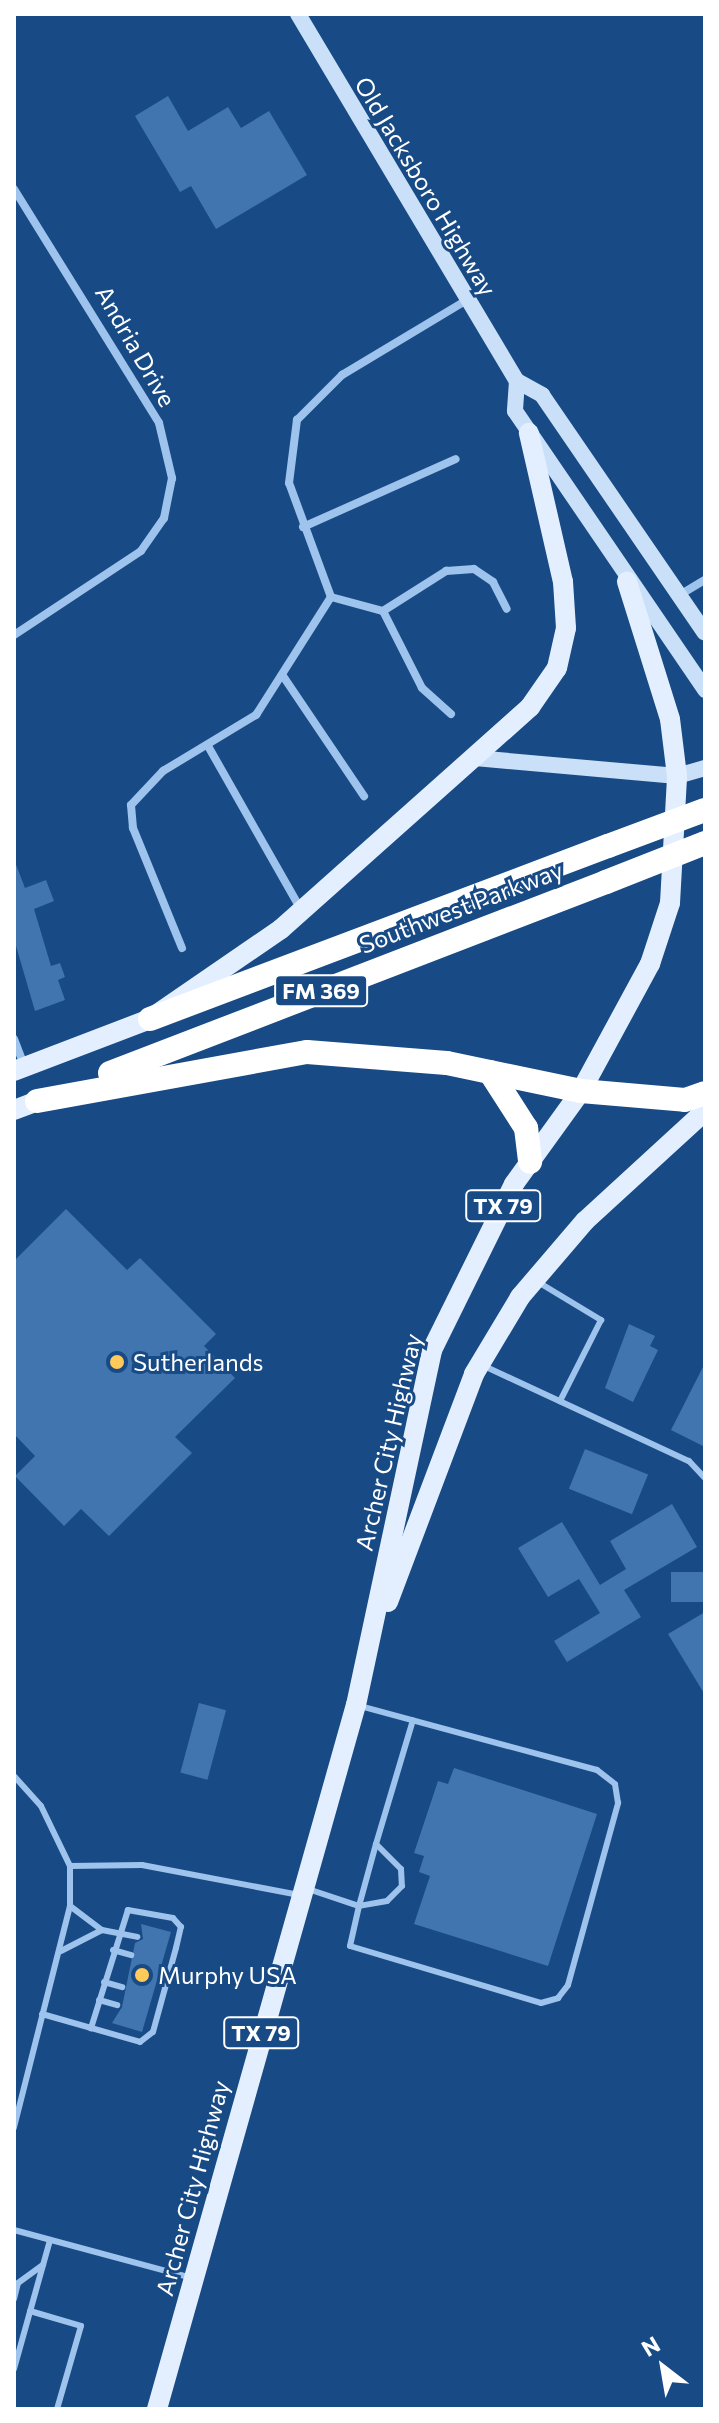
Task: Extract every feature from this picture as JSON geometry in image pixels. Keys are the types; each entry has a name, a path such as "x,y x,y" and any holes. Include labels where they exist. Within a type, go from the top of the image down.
{"highway":[{"name":"Southwest Parkway","path":"150,1019 705,810"},
{"name":"Southwest Parkway","path":"37,1101 705,843"},
{"path":"37,1101 307,1052 490,1072 581,1091 685,1100 705,1093"},
{"path":"490,1072 526,1128 530,1162"}],"main road":[{"name":"Old Jacksboro Highway","path":"298,14 465,301 517,381 542,395 705,633"},
{"name":"Old Jacksboro Highway","path":"517,381 515,411 627,582 705,690"},
{"path":"150,1019 301,911 530,707 557,668 566,628 563,582 529,433"},
{"name":"Archer City Highway","path":"157,2409 356,1705 432,1350 530,1162 581,1091 650,964 670,903 677,776 657,665 627,582"},
{"path":"475,758 677,776 705,768"},
{"name":"Southwest Parkway","path":"20,1069 150,1019"},
{"name":"Southwest Parkway","path":"14,1110 37,1101"},
{"name":"Archer City Highway","path":"366,1658 480,1364 535,1280 585,1221 705,1111"}],"street":[{"name":"Andria Drive","path":"14,189 159,423 172,478 154,537 121,569 14,635"},
{"path":"331,597 289,483 297,420 342,375 465,301"},
{"path":"303,527 456,459"},
{"path":"331,597 383,611 446,571 474,569 493,582 507,609"},
{"path":"678,596 705,580"},
{"path":"182,948 133,828 131,805 163,771 256,715 331,597"},
{"path":"383,611 422,688 451,714"},
{"path":"283,676 364,796"},
{"path":"208,746 301,911"},
{"path":"14,1039 20,1069"}],"lane":[{"path":"535,1280 601,1320 560,1401"},
{"path":"480,1364 689,1461 705,1478"},
{"path":"356,1705 413,1720 597,1770 615,1784 618,1803 568,1985 558,1998 541,2003 350,1946 413,1720"},
{"path":"14,1776 41,1806 70,1866 70,1906 61,1951 14,2128"},
{"path":"70,1866 142,1865 301,1891 359,1906 387,1901 402,1886 401,1869 376,1844"},
{"path":"70,1906 102,1930 137,1937"},
{"path":"42,2014 91,2028 140,2042 157,2017 176,1948 181,1927 173,1918 128,1910 91,2028"},
{"path":"61,1951 102,1930"},
{"path":"167,1946 176,1948"},
{"path":"113,1950 131,1955"},
{"path":"162,1963 171,1965"},
{"path":"104,1982 122,1987"},
{"path":"152,1997 162,1999"},
{"path":"99,2000 117,2005"},
{"path":"147,2014 157,2017"},
{"path":"14,2230 194,2278"},
{"path":"14,2369 50,2240"},
{"path":"14,2299 18,2283 43,2265"},
{"path":"30,2311 81,2326 57,2409"}],"building":[{"path":"168,96 188,131 228,107 241,128 269,111 307,175 216,229 191,186 180,192 135,116"},
{"path":"15,862 25,888 46,880 54,901 34,909 51,966 60,963 65,977 58,980 65,1000 35,1011 14,939"},
{"name":"Sutherlands","path":"66,1209 127,1270 140,1258 216,1334 204,1346 235,1378 175,1437 192,1453 109,1536 81,1509 64,1526 15,1476 35,1456 14,1434 14,1261"},
{"path":"629,1324 655,1336 650,1346 658,1350 633,1402 605,1388"},
{"path":"705,1363 705,1447 671,1430"},
{"path":"585,1449 648,1474 632,1514 569,1489"},
{"path":"672,1504 697,1547 624,1590 641,1617 567,1662 554,1641 600,1613 579,1579 548,1597 518,1548 562,1522 600,1585 626,1569 610,1541"},
{"path":"671,1572 705,1572 705,1602 671,1602"},
{"path":"705,1612 705,1695 668,1634"},
{"path":"199,1703 226,1710 207,1780 180,1773"},
{"path":"454,1768 597,1814 548,1966 414,1924 430,1876 419,1872 424,1856 414,1853 438,1781 448,1784"},
{"name":"Murphy USA","path":"141,1924 171,1932 142,2032 112,2023 122,2007 135,1943 143,1939"}],"place":[{"name":"Sutherlands","path":"117,1362"},
{"name":"Murphy USA","path":"142,1975"}]}
